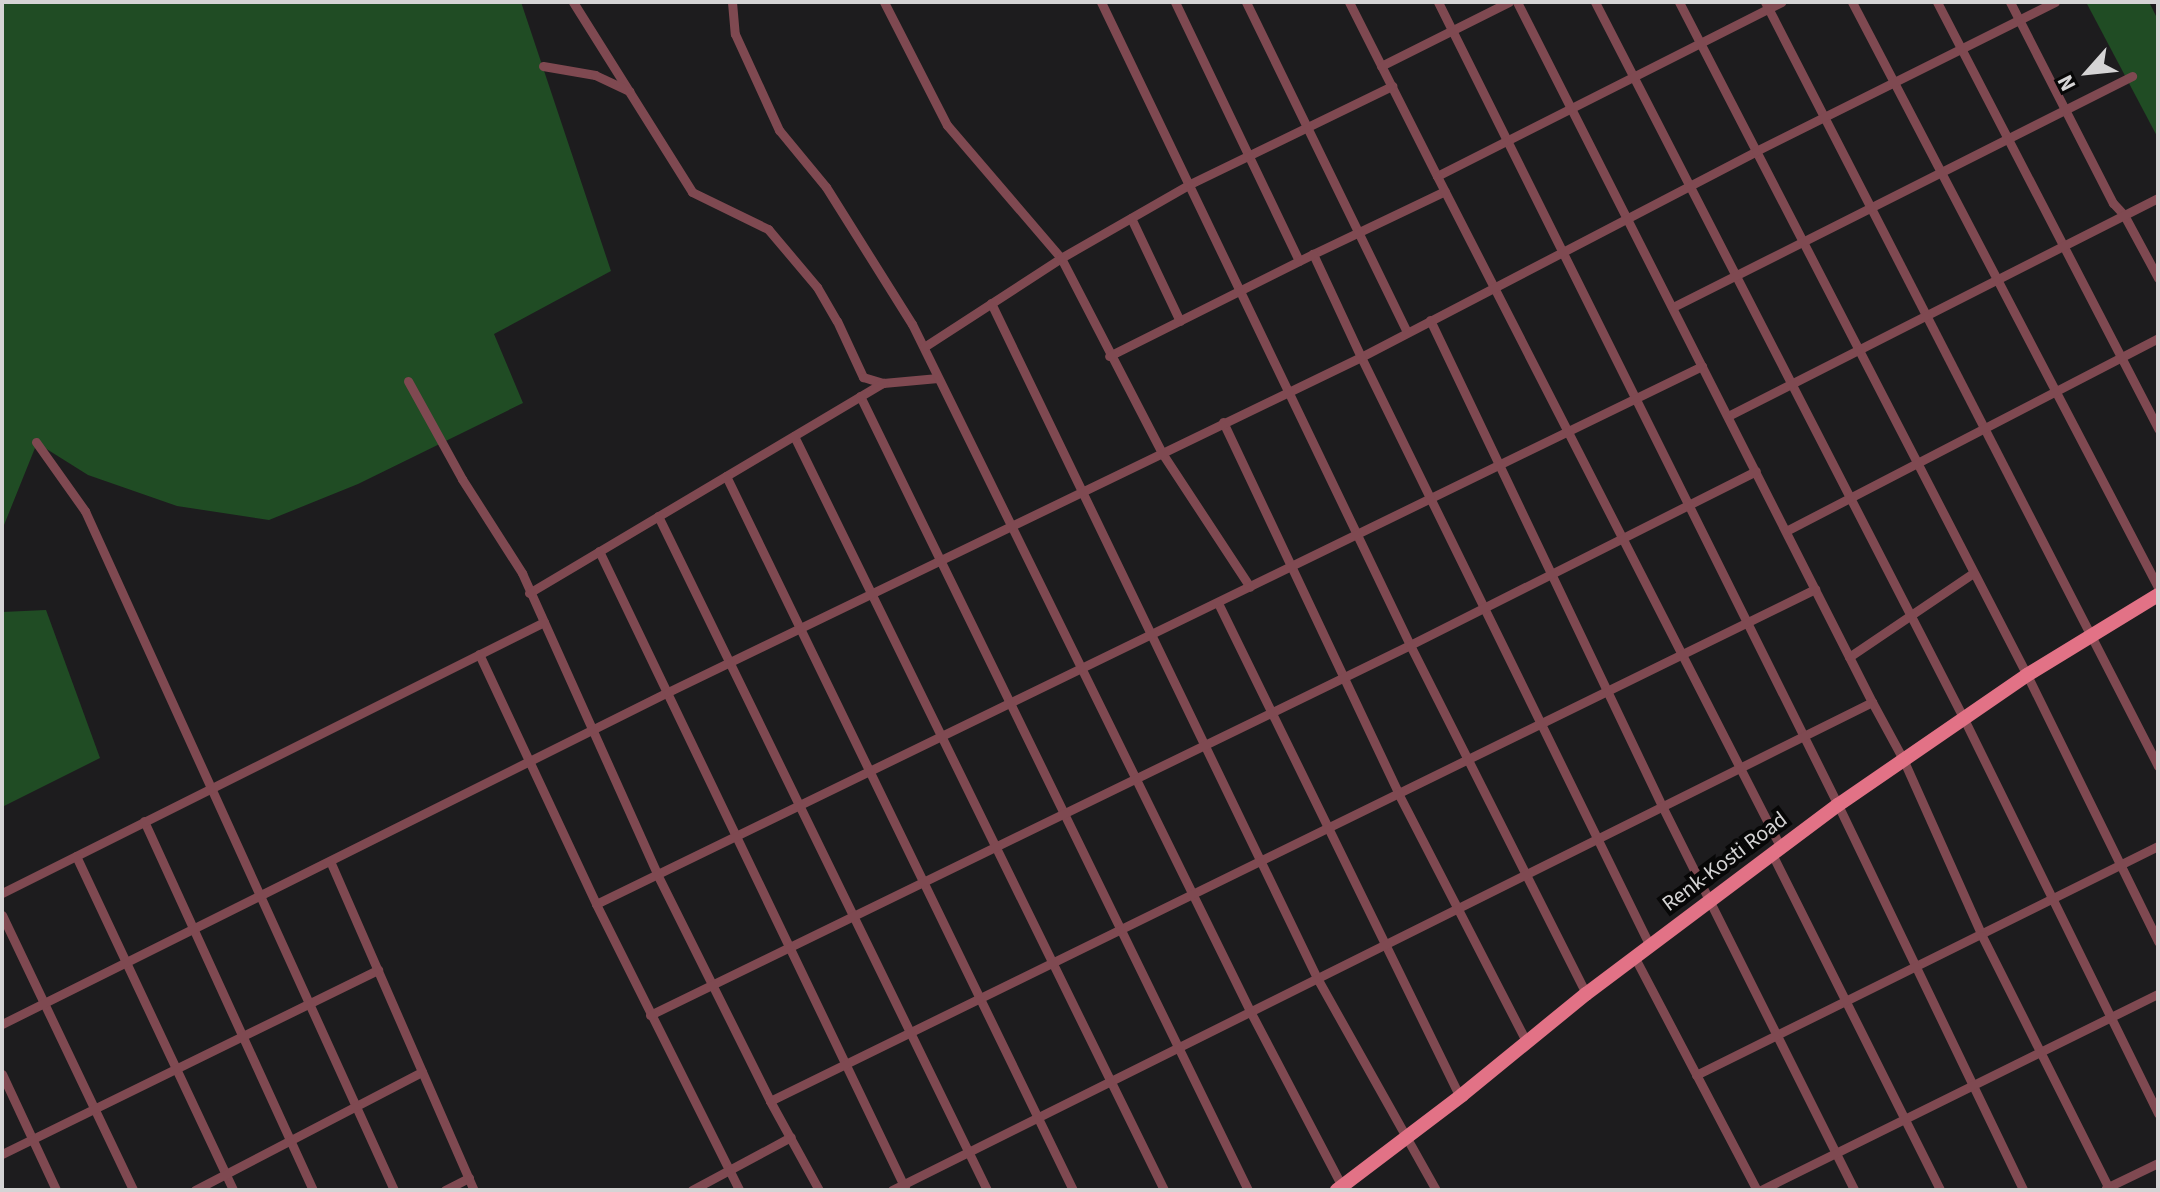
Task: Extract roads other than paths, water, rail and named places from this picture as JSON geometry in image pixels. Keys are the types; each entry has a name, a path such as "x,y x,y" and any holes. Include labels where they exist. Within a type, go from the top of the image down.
{"main road":[{"name":"Renk-Kosti Road","path":"1340,1188 1460,1097 1586,994 1838,805 2027,675 2158,595"}],"street":[{"path":"573,2 692,192 768,229 817,287 863,377 883,383 938,378"},
{"path":"732,2 735,34 779,130 826,187 874,260 924,347 1134,779 1340,1188"},
{"path":"884,2 947,125 1061,258 1109,356 1162,453 1250,587"},
{"path":"1101,2 1410,645 1586,994"},
{"path":"1175,2 1299,261"},
{"path":"1246,2 1407,332"},
{"path":"1349,2 1738,769 1847,1002 1940,1190"},
{"path":"1438,2 1690,504 2023,1190"},
{"path":"1381,66 1509,2"},
{"path":"1517,2 1903,759 1982,936 2107,1189 2158,1163"},
{"path":"1595,2 1963,717 2158,1114"},
{"path":"1679,2 2027,675 2158,941"},
{"path":"1437,176 1701,44 1767,5 1782,2"},
{"path":"1852,2 2158,587"},
{"path":"1937,2 2158,429"},
{"path":"2010,2 2113,203 2124,215 2158,278"},
{"path":"2,1024 668,692 1361,357 1756,151 2055,2"},
{"path":"1767,5 2158,766"},
{"path":"543,66 595,75 630,91"},
{"path":"1673,307 2132,76"},
{"path":"924,347 1061,258 1190,184 1392,86"},
{"path":"1109,356 1445,191"},
{"path":"1728,416 2158,198"},
{"path":"1131,218 1180,321"},
{"path":"1313,254 1595,839 1650,946"},
{"path":"991,303 1317,978 1436,1190"},
{"path":"1430,320 1662,806 1854,1190"},
{"path":"1786,531 2158,338"},
{"path":"596,904 1568,434 1702,366"},
{"path":"408,381 462,479 522,573 658,876 770,1101 819,1190"},
{"path":"529,593 883,383"},
{"path":"860,396 1248,1190"},
{"path":"1223,422 1398,793 1526,1041"},
{"path":"794,436 1164,1190"},
{"path":"36,442 85,511 394,1190"},
{"path":"650,1015 1410,645 1756,471"},
{"path":"726,476 1073,1190"},
{"path":"658,516 987,1190"},
{"path":"599,551 904,1187"},
{"path":"1849,657 1973,573"},
{"path":"770,1101 1815,589"},
{"path":"1218,603 1460,1097"},
{"path":"2,893 544,622"},
{"path":"479,654 596,904 739,1190"},
{"path":"892,1190 904,1187 968,1151 1872,702"},
{"path":"144,821 313,1190"},
{"path":"1696,1075 1982,936 2158,846"},
{"path":"76,856 233,1190"},
{"path":"330,861 474,1190"},
{"path":"2,915 133,1190"},
{"path":"1635,958 1759,1190 2158,994"},
{"path":"2,1154 378,970"},
{"path":"195,1190 422,1072"},
{"path":"2,1074 56,1190"},
{"path":"692,1190 791,1137"},
{"path":"445,1190 469,1178"}]}
